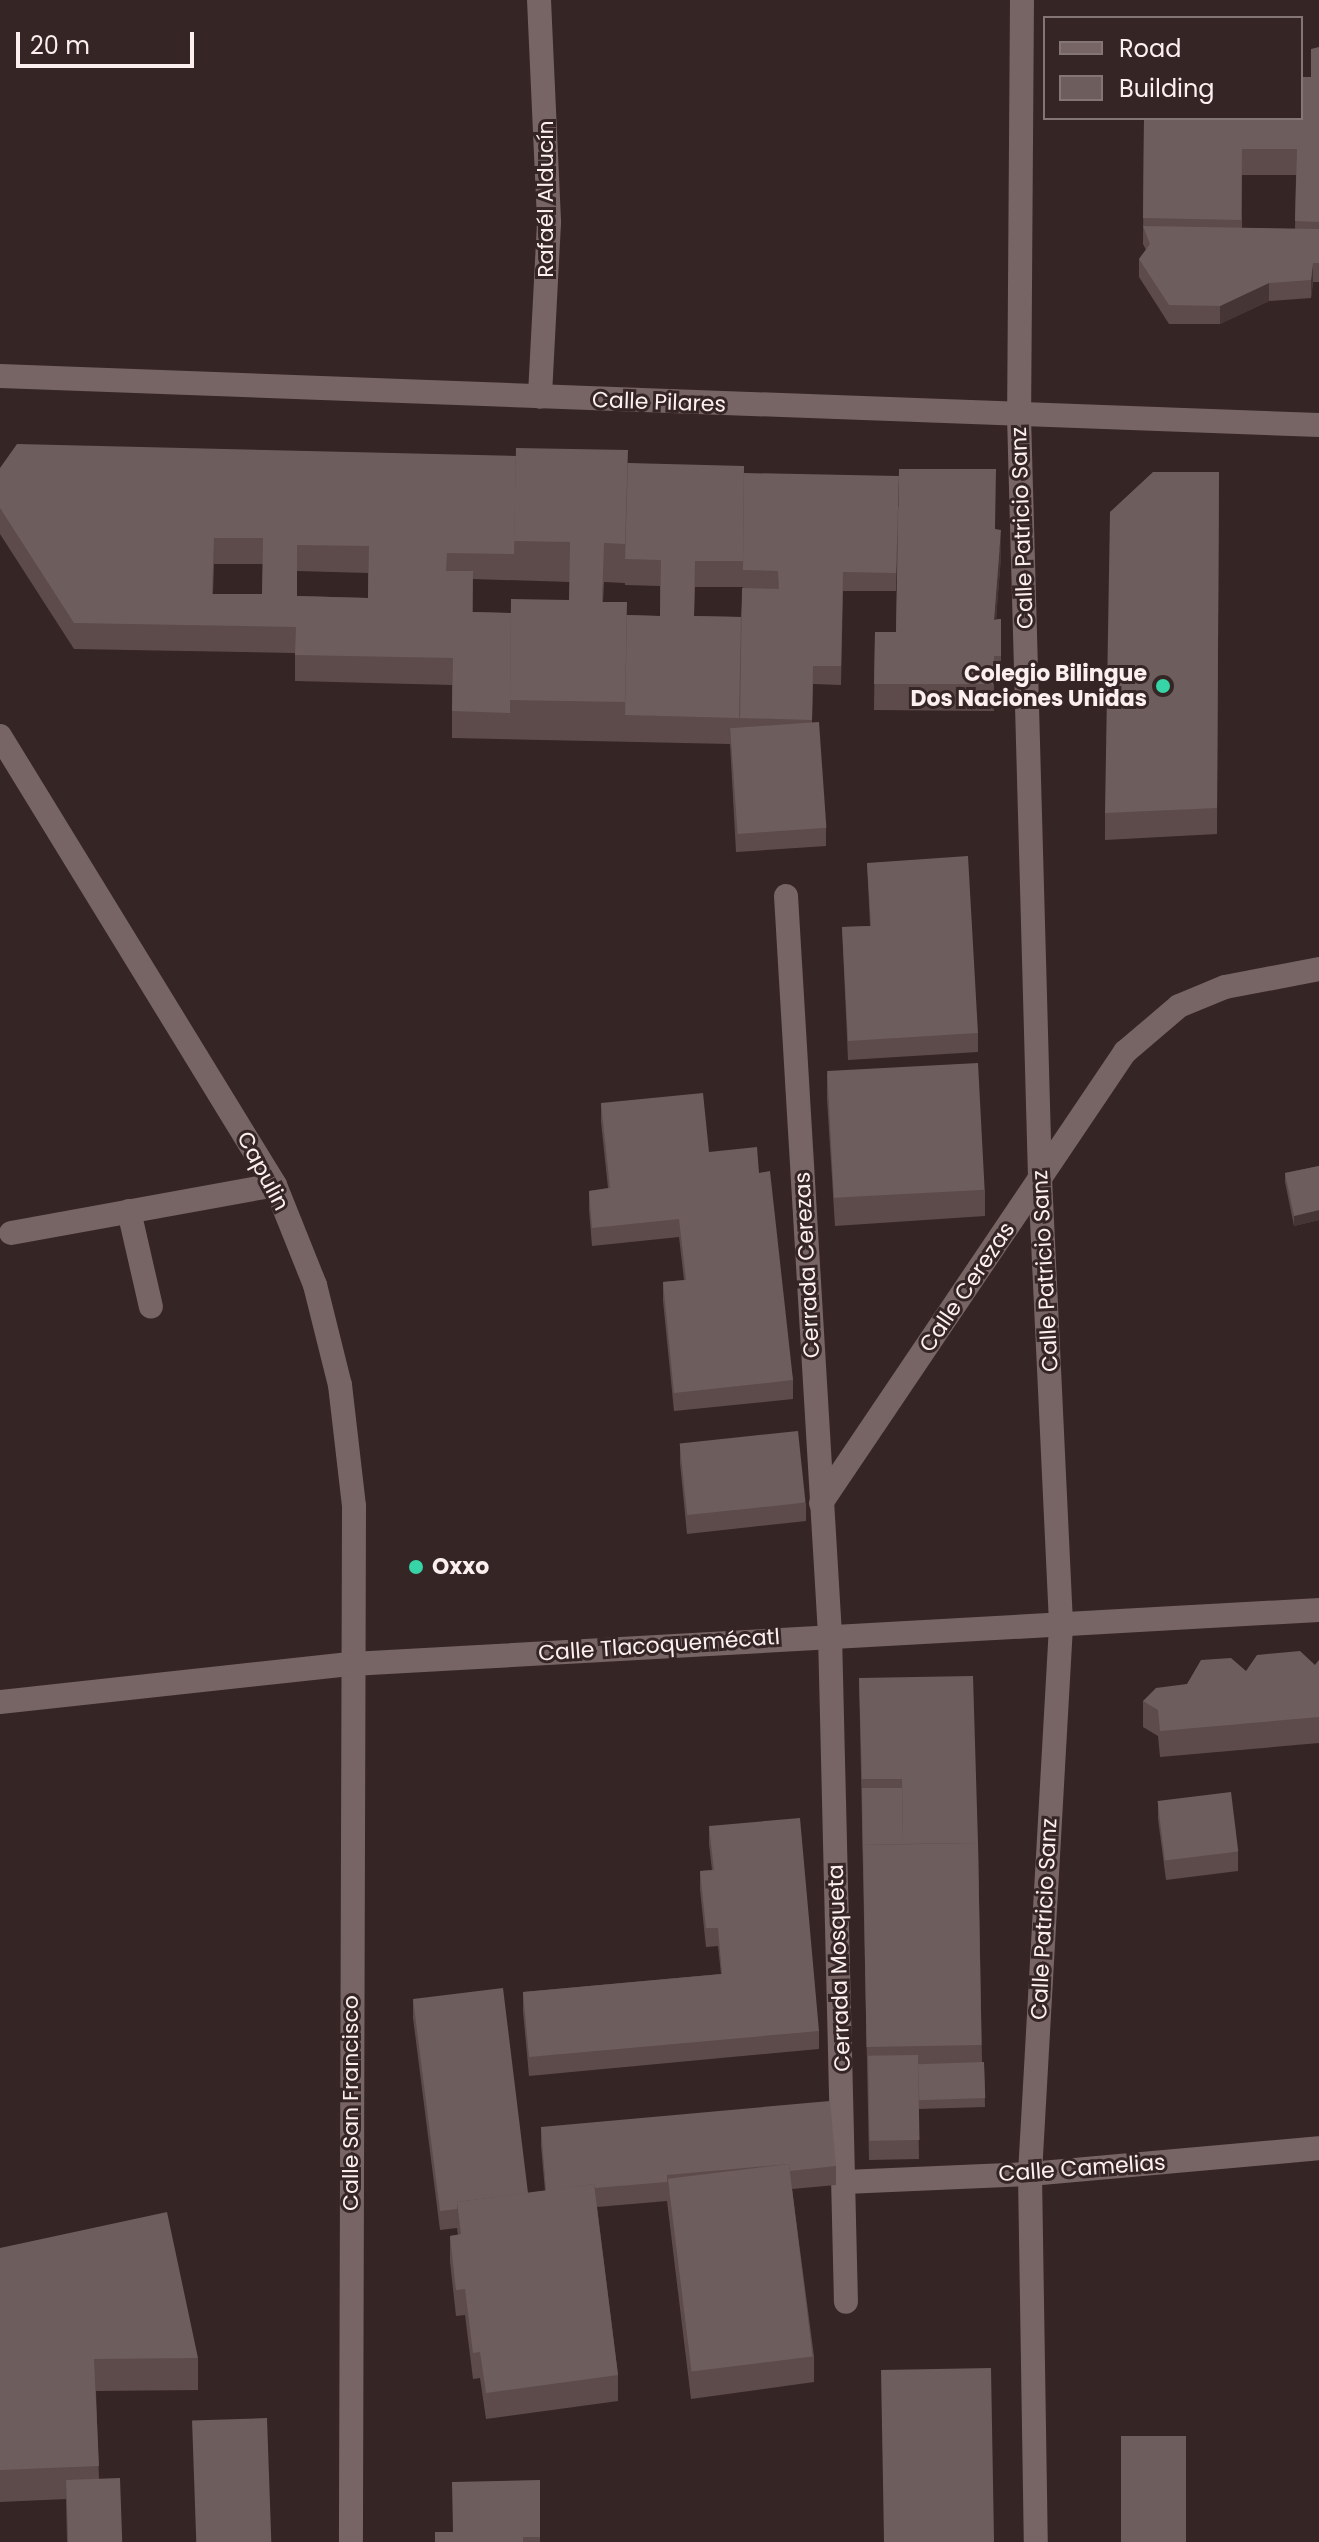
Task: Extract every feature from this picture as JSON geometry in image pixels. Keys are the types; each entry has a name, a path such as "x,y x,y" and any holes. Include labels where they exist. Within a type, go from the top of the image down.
{"street":[{"name":"Rafaél Alducín","path":"539,0 549,223 540,397"},
{"name":"Calle Patricio Sanz","path":"1022,0 1019,416 1040,1178 1061,1626 1030,2174 1036,2542"},
{"name":"Calle Pilares","path":"0,376 1319,425"},
{"name":"Capulin","path":"0,736 275,1185 315,1285 340,1385 354,1506 352,1664"},
{"name":"Cerrada Cerezas","path":"786,896 830,1634"},
{"name":"Calle Cerezas","path":"821,1503 1125,1052 1150,1026 1179,1006 1225,987 1319,969"},
{"path":"11,1233 275,1185"},
{"path":"129,1211 151,1307"},
{"name":"Calle Tlacoquemécatl","path":"0,1702 352,1664 830,1634 1061,1626 1319,1610"},
{"name":"Cerrada Mosqueta","path":"830,1634 846,2302"},
{"name":"Calle San Francisco","path":"351,2542 352,1664"},
{"name":"Calle Camelias","path":"845,2182 1030,2174 1319,2148"}],"building":[{"path":"1319,47 1319,222 1295,221 1297,149 1242,149 1241,220 1143,218 1144,120 1303,120 1303,77 1311,77 1311,49"},
{"path":"1143,226 1319,229 1319,263 1313,263 1311,280 1269,283 1220,306 1169,305 1139,259 1150,244"},
{"path":"17,444 516,456 514,554 447,553 446,571 473,571 472,612 511,613 510,713 452,711 453,658 295,655 296,627 74,623 0,508 0,468","holes":["214,538 263,538 262,594 212,594","297,545 369,546 368,598 297,596"]},
{"path":"516,448 628,450 625,544 604,543 602,602 627,602 625,702 510,700 511,599 569,600 570,542 514,541"},
{"path":"628,463 744,466 743,561 695,561 694,616 741,617 739,718 625,715 627,615 660,616 661,560 625,559"},
{"path":"899,469 996,469 995,529 1001,530 994,620 1001,619 1001,656 994,656 994,684 874,684 875,632 896,632"},
{"name":"Colegio Bilingue Dos Naciones Unidas","path":"1153,472 1219,472 1217,808 1105,813 1110,512"},
{"path":"744,473 899,476 896,573 843,572 841,666 813,666 812,720 740,718 742,588 779,589 778,571 743,570"},
{"path":"819,722 826,828 738,834 730,728"},
{"path":"968,856 978,1033 848,1041 842,927 871,926 867,863"},
{"path":"978,1063 985,1190 834,1198 827,1071"},
{"path":"703,1093 709,1152 757,1147 759,1173 770,1171 793,1380 674,1393 663,1282 686,1280 679,1219 592,1228 589,1191 610,1188 601,1103"},
{"path":"1319,1166 1319,1210 1294,1216 1285,1173"},
{"path":"798,1431 806,1503 687,1515 680,1443"},
{"path":"1300,1651 1315,1665 1319,1660 1319,1717 1160,1731 1158,1710 1143,1701 1156,1688 1187,1684 1201,1660 1231,1658 1246,1671 1257,1655"},
{"path":"973,1676 978,1843 903,1844 902,1779 862,1779 859,1678"},
{"path":"862,1788 902,1788 903,1844 863,1845 863,1862"},
{"path":"1231,1792 1238,1852 1165,1861 1158,1801"},
{"path":"800,1818 819,2031 529,2057 523,1992 722,1974 718,1928 706,1928 700,1871 714,1870 709,1826"},
{"path":"978,1843 982,2045 867,2047 863,1845"},
{"path":"503,1988 528,2193 457,2202 457,2209 440,2211 413,1999"},
{"path":"918,2055 919,2140 869,2141 868,2056"},
{"path":"984,2062 985,2098 919,2100 918,2064"},
{"path":"830,2101 836,2166 790,2171 789,2164 667,2175 667,2182 595,2188 594,2184 546,2191 541,2127"},
{"path":"789,2164 813,2357 692,2371 668,2179"},
{"path":"594,2184 618,2375 486,2393 480,2352 473,2353 465,2289 456,2290 450,2236 461,2234 457,2202"},
{"path":"167,2212 198,2358 94,2359 99,2466 0,2470 0,2248"},
{"path":"991,2368 994,2542 884,2542 881,2370"},
{"path":"267,2418 271,2542 196,2542 192,2421"},
{"path":"1121,2436 1186,2436 1186,2542 1121,2542"},
{"path":"120,2478 122,2542 68,2542 66,2480"},
{"path":"540,2480 540,2537 523,2537 523,2542 435,2542 435,2532 453,2532 452,2482"}],"place":[{"name":"Colegio Bilingue Dos Naciones Unidas","path":"1163,686"},
{"name":"Oxxo","path":"416,1567"}]}
